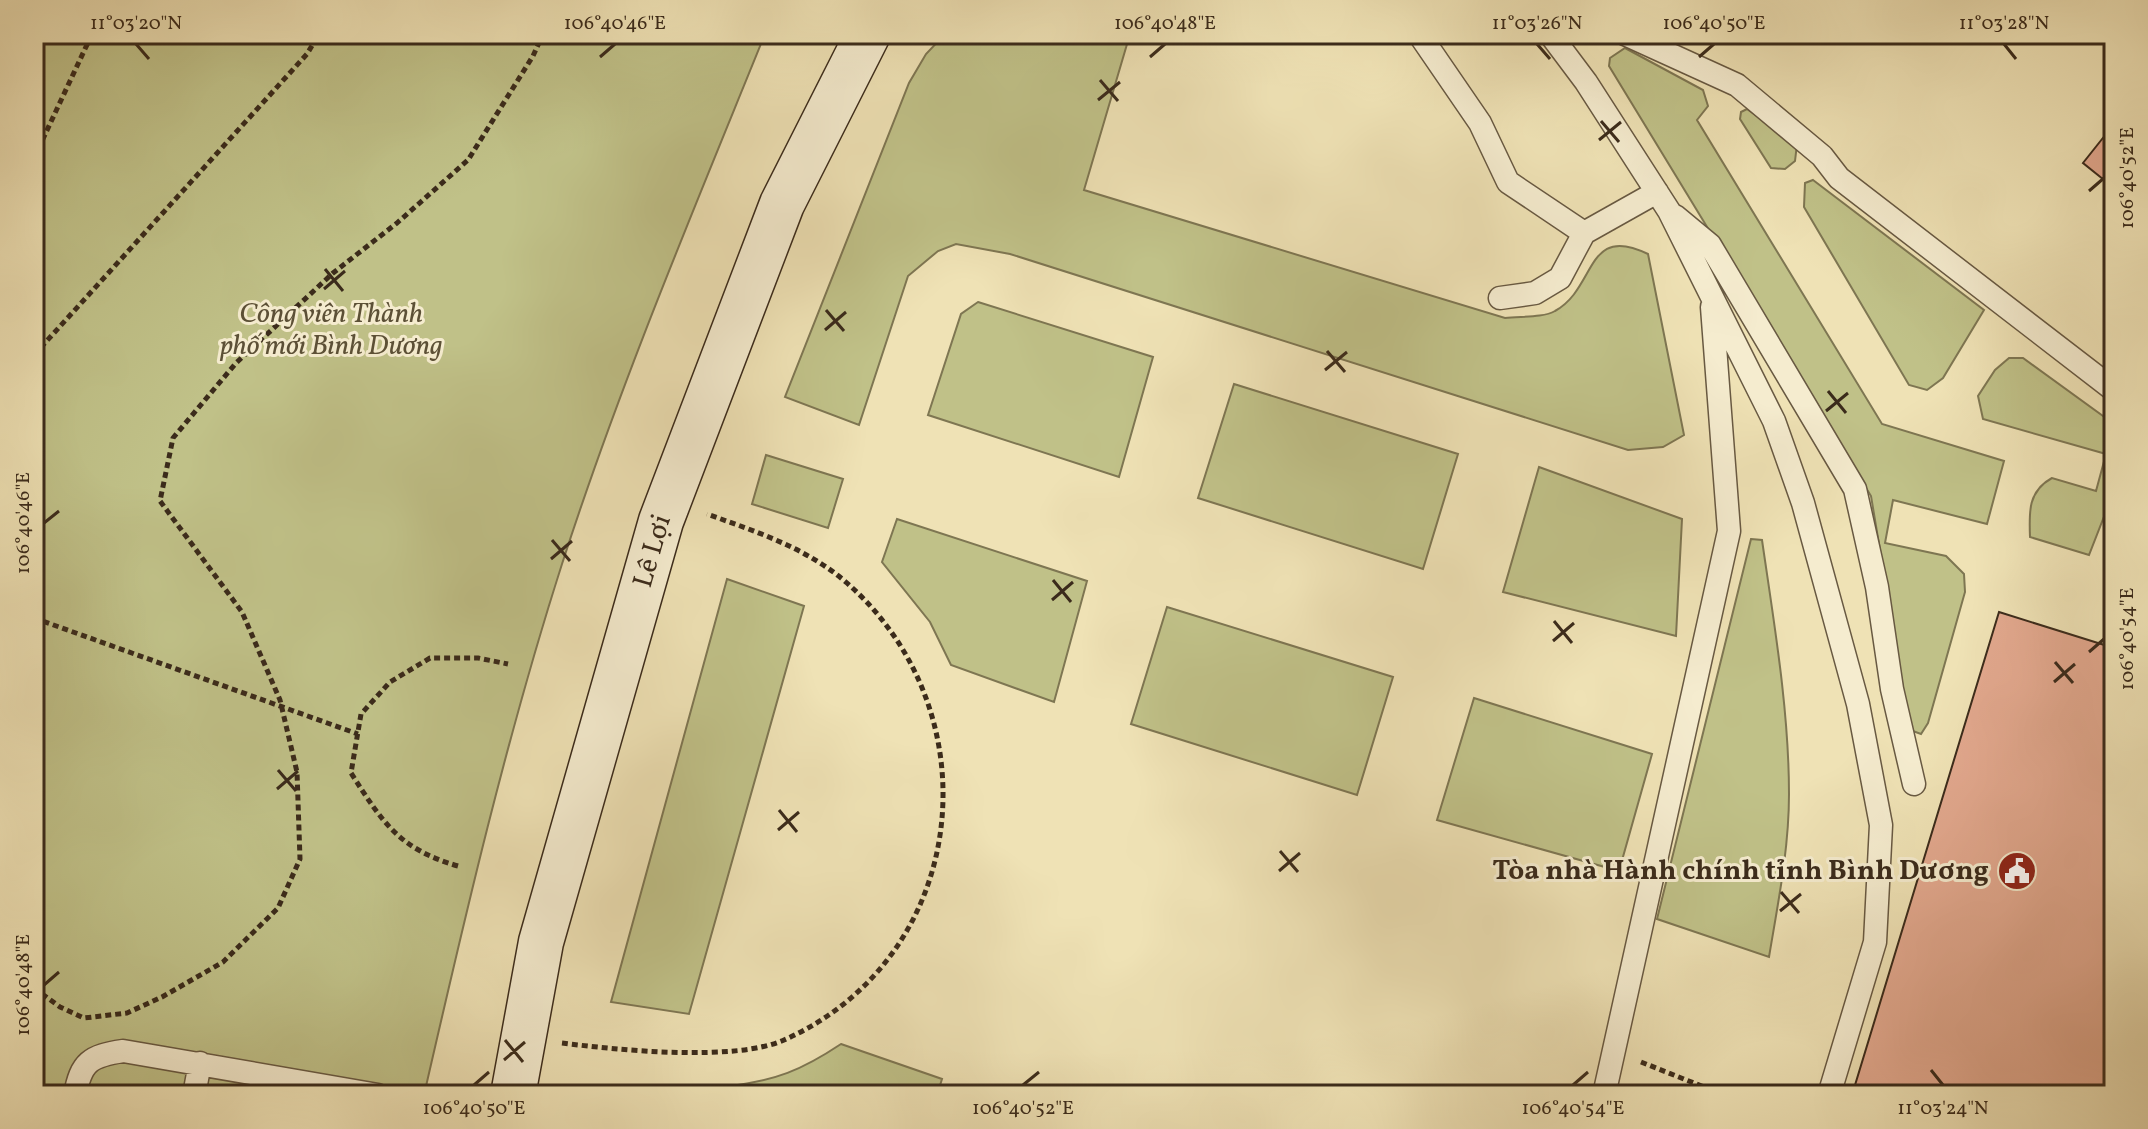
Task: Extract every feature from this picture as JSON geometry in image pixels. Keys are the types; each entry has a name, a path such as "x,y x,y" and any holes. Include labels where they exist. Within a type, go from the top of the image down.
{"main road":[{"name":"Lê Lợi","path":"513,1095 541,942 669,500 782,204 868,34"}],"lane":[{"path":"1419,34 1480,123 1508,182 1584,233"},
{"path":"1550,34 1586,82 1663,201 1774,421 1803,503 1858,704 1881,825 1875,942 1829,1095"},
{"path":"1625,34 1737,85 1822,156 1839,178 2114,390"},
{"path":"1500,298 1535,293 1560,278 1584,233 1663,201"},
{"path":"1663,201 1710,245 1855,489 1877,587 1892,689 1914,784"},
{"path":"1604,1095 1729,531 1711,294"},
{"path":"75,1095 79,1074 96,1055 123,1051 200,1063 310,1089 378,1095"},
{"path":"194,1095 200,1063"}],"path":[{"path":"34,158 92,34"},
{"path":"34,355 307,54 319,34"},
{"path":"34,988 84,1018 127,1013 223,962 278,908 300,859 297,772 282,706 242,612 160,501 173,438 236,363 333,273 397,223 468,160 533,56 543,34"},
{"path":"525,1032 531,1039 608,1049 734,1050 782,1042 846,1002 885,966 922,903 941,846 944,789 935,724 901,647 872,610 847,583 805,552 669,500"},
{"path":"34,618 358,734"},
{"path":"458,866 423,856 383,822 351,773 361,714 390,682 430,658 478,658 508,664"},
{"path":"1614,1052 1724,1095"}],"green space":[{"name":"Công viên Thành phố mới Bình Dương","path":"34,34 765,34 633,363 562,564 505,762 424,1095 34,1095"},
{"path":"945,34 1130,34 1084,190 1505,318 1538,316 1555,311 1568,301 1602,252 1613,247 1628,247 1648,254 1684,435 1663,447 1628,450 1010,254 956,244 938,251 908,276 859,425 785,397 909,83 926,54"},
{"path":"1625,48 1703,90 1708,106 1697,120 1882,424 2004,461 1987,524 1893,500 1885,543 1946,556 1964,574 1965,592 1928,723 1921,734 1910,730 1871,496 1609,66 1610,58"},
{"path":"1747,109 1797,144 1795,161 1785,169 1771,168 1740,119 1741,112"},
{"path":"1813,180 1984,310 1943,378 1927,390 1909,385 1804,207 1805,183"},
{"path":"978,302 1153,357 1119,477 928,415 961,314"},
{"path":"2009,358 2023,358 2114,424 2114,491 2089,555 2030,537 2030,511 2038,489 2052,478 2096,491 2106,454 1983,419 1978,396 1995,370"},
{"path":"1234,384 1458,454 1423,569 1198,498"},
{"path":"766,455 843,479 828,528 752,504"},
{"path":"1539,467 1682,519 1676,636 1503,592"},
{"path":"897,519 1087,581 1054,702 951,665 930,622 882,562"},
{"path":"1751,539 1762,540 1780,667 1788,762 1787,835 1769,957 1657,919"},
{"path":"727,579 804,606 689,1014 611,1002"},
{"path":"1167,607 1393,677 1357,795 1131,724"},
{"path":"1474,698 1652,754 1619,871 1437,820"},
{"path":"841,1044 942,1079 937,1095 725,1095 728,1086 788,1073"}],"building":[{"path":"2114,124 2114,188 2083,163"},
{"name":"Tòa nhà Hành chính tỉnh Bình Dương","path":"1999,612 2114,648 2114,1095 1852,1095"}],"place":[{"name":"Tòa nhà Hành chính tỉnh Bình Dương","path":"2017,871"}]}
